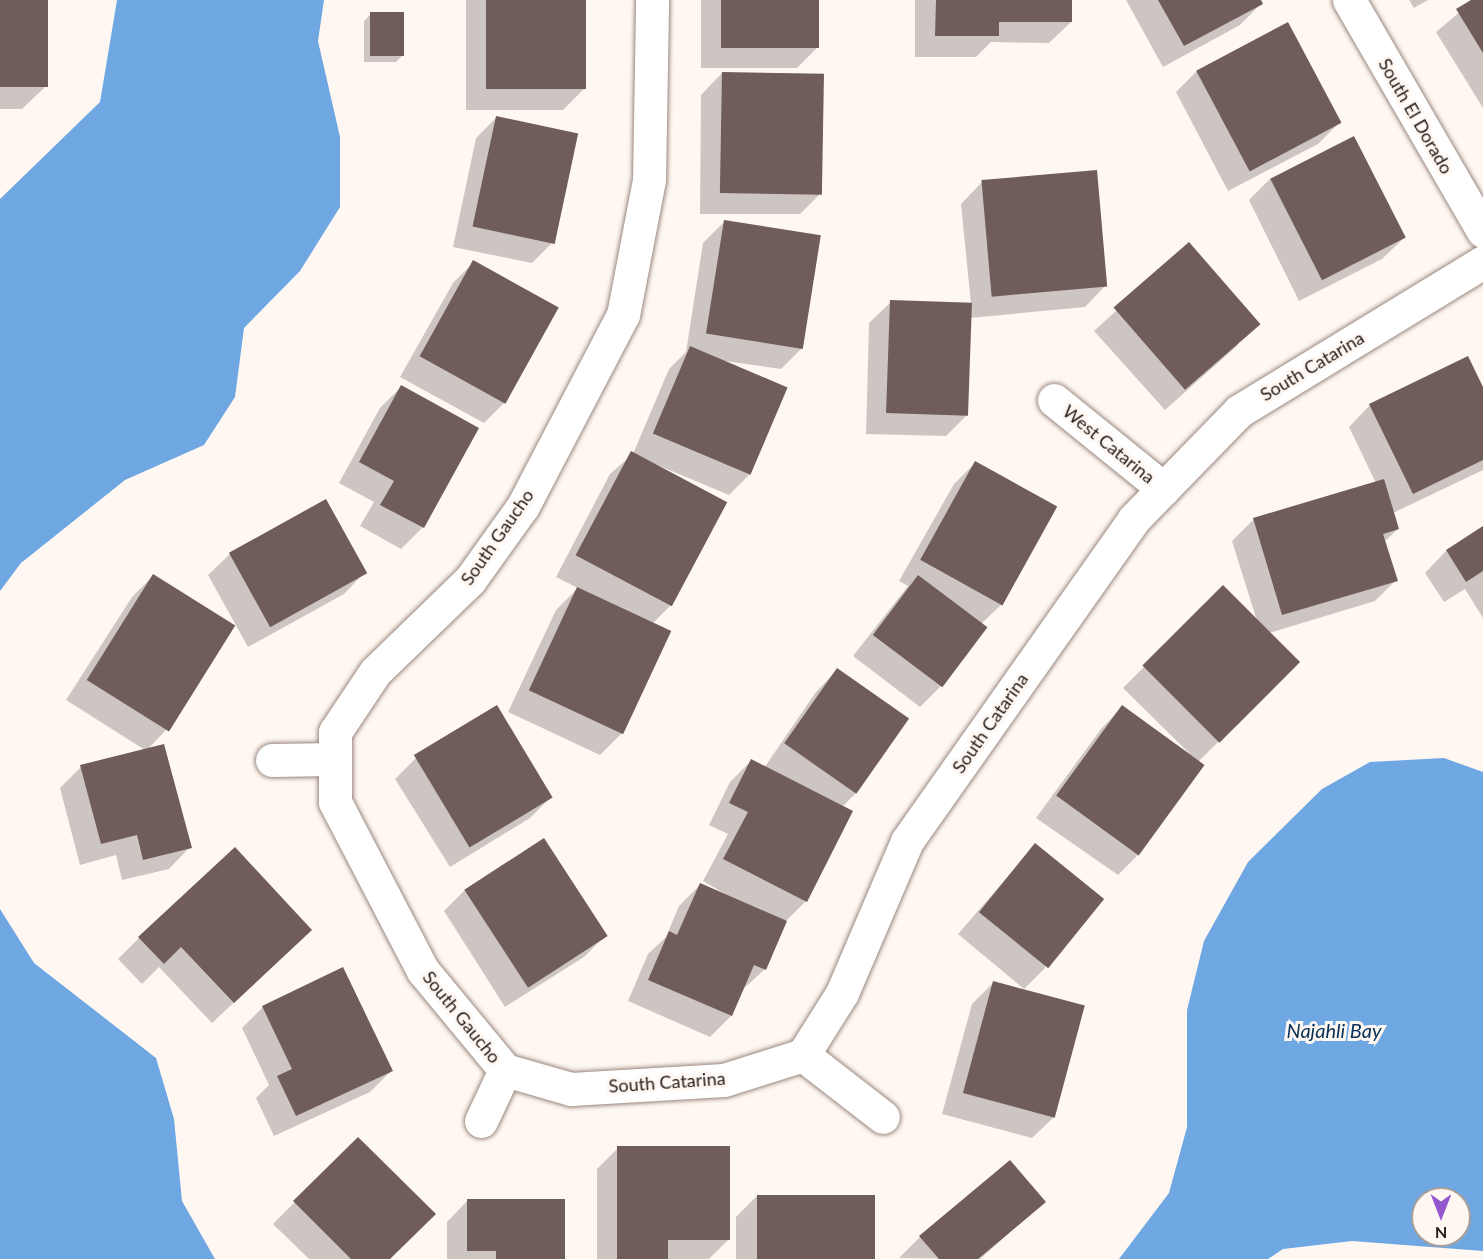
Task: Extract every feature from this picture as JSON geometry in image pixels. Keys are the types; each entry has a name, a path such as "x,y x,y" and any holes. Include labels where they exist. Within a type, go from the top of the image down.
{"street":[{"name":"South Gaucho","path":"506,1070 423,971 335,802 335,732 375,672 470,580 523,506 624,315 650,180 652,0"},
{"name":"South El Dorado","path":"1349,0 1483,231"},
{"name":"South Catarina","path":"506,1070 571,1089 724,1080 802,1055 842,993 907,841 1134,519 1239,411 1483,262"},
{"name":"West Catarina","path":"1054,400 1164,489"},
{"path":"272,760 335,759"},
{"path":"802,1055 884,1117"},
{"path":"481,1121 506,1070"}],"water":[{"path":"117,0 324,0 318,41 340,137 340,207 300,271 244,328 235,397 204,445 125,480 21,563 0,591 0,199 100,102"},
{"name":"Najahli Bay","path":"1444,758 1483,772 1483,1251 1431,1247 1471,1247 1471,1187 1411,1187 1411,1246 1352,1241 1283,1249 1268,1259 1119,1259 1169,1193 1187,1127 1187,1010 1204,941 1248,862 1322,789 1370,762"},
{"path":"0,909 34,963 156,1058 174,1119 182,1201 215,1259 0,1259"}],"building":[{"path":"0,0 48,0 48,87 0,87"},
{"path":"486,0 586,0 586,89 486,89"},
{"path":"721,0 819,0 819,48 721,48"},
{"path":"936,0 1072,0 1072,22 999,22 999,36 935,36"},
{"path":"1158,0 1261,0 1263,4 1184,46"},
{"path":"1471,0 1483,0 1483,53 1456,9"},
{"path":"370,12 404,12 404,56 370,56"},
{"path":"1288,22 1342,123 1250,171 1196,71"},
{"path":"722,72 824,74 822,195 720,193"},
{"path":"496,116 578,133 555,244 473,227"},
{"path":"1354,136 1406,238 1322,280 1270,179"},
{"path":"1097,170 1107,287 992,297 981,180"},
{"path":"724,220 821,235 803,349 706,334"},
{"path":"1189,242 1261,324 1185,390 1114,308"},
{"path":"473,260 559,308 505,404 420,356"},
{"path":"890,300 972,303 968,416 886,413"},
{"path":"690,346 788,387 750,475 653,433"},
{"path":"1468,356 1483,387 1483,460 1413,494 1369,404"},
{"path":"401,385 479,428 424,528 380,505 394,481 359,462"},
{"path":"631,451 727,502 672,606 576,555"},
{"path":"975,461 1057,507 1002,605 920,560"},
{"path":"1384,479 1399,529 1383,534 1398,581 1282,615 1253,518"},
{"path":"326,499 367,573 270,627 229,553"},
{"path":"1483,526 1483,571 1466,582 1446,550"},
{"path":"153,574 235,625 169,731 87,680"},
{"path":"918,575 987,627 942,687 873,635"},
{"path":"1223,585 1300,662 1219,743 1142,666"},
{"path":"577,587 671,631 623,734 529,690"},
{"path":"837,668 909,718 856,794 784,743"},
{"path":"497,705 553,798 469,848 414,755"},
{"path":"1122,705 1205,765 1139,856 1056,796"},
{"path":"164,744 192,848 143,860 137,835 101,844 80,765"},
{"path":"751,759 853,811 807,902 723,859 748,812 729,803"},
{"path":"544,838 608,936 528,988 464,890"},
{"path":"1035,843 1104,899 1048,968 979,912"},
{"path":"235,847 312,930 234,1003 181,947 164,964 138,937"},
{"path":"700,883 787,921 766,970 754,965 732,1016 648,980 669,931 677,935"},
{"path":"343,967 393,1071 296,1116 277,1076 292,1069 262,1006"},
{"path":"993,981 1085,1006 1055,1118 963,1093"},
{"path":"358,1137 436,1214 390,1259 351,1259 293,1201"},
{"path":"617,1146 730,1146 730,1240 668,1240 668,1259 617,1259"},
{"path":"1010,1160 1046,1202 978,1259 939,1259 919,1236"},
{"path":"757,1195 875,1195 875,1259 757,1259"},
{"path":"467,1199 565,1199 565,1259 496,1259 496,1251 467,1251"}]}
